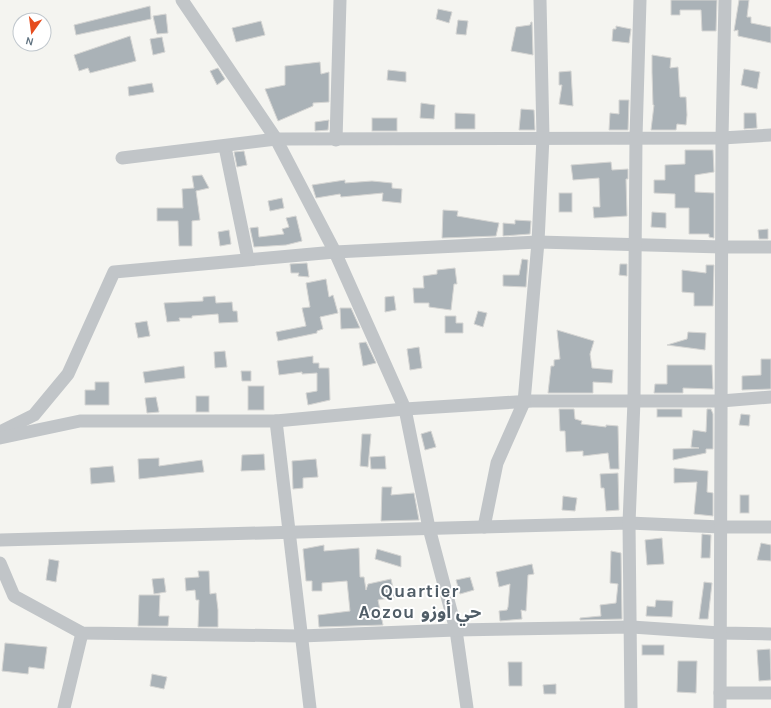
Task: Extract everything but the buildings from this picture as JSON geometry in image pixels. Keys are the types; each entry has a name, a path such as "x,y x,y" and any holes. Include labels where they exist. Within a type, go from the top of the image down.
{"street":[{"path":"182,0 276,139 335,252 405,409 429,528 456,630 467,708"},
{"path":"336,140 340,0"},
{"path":"484,527 497,463 524,402 538,242 543,137 540,0"},
{"path":"631,708 632,627 629,523 634,401 636,137 640,0"},
{"path":"720,708 722,138 725,0"},
{"path":"122,158 225,147 276,139 336,140 543,137 722,138 771,136"},
{"path":"225,147 248,259"},
{"path":"0,432 34,415 68,374 114,272 335,252 538,242 771,247"},
{"path":"0,438 80,421 276,421 405,409 524,402 721,401 771,397"},
{"path":"276,421 310,708"},
{"path":"0,540 629,523 721,527 771,527"},
{"path":"0,563 14,596 82,633 301,636 456,630 632,627 720,633 771,634"},
{"path":"64,708 82,633"},
{"path":"720,693 771,693"}],"district":[{"name":"Quartier Aozou حي أوزو","path":"420,601"}]}
